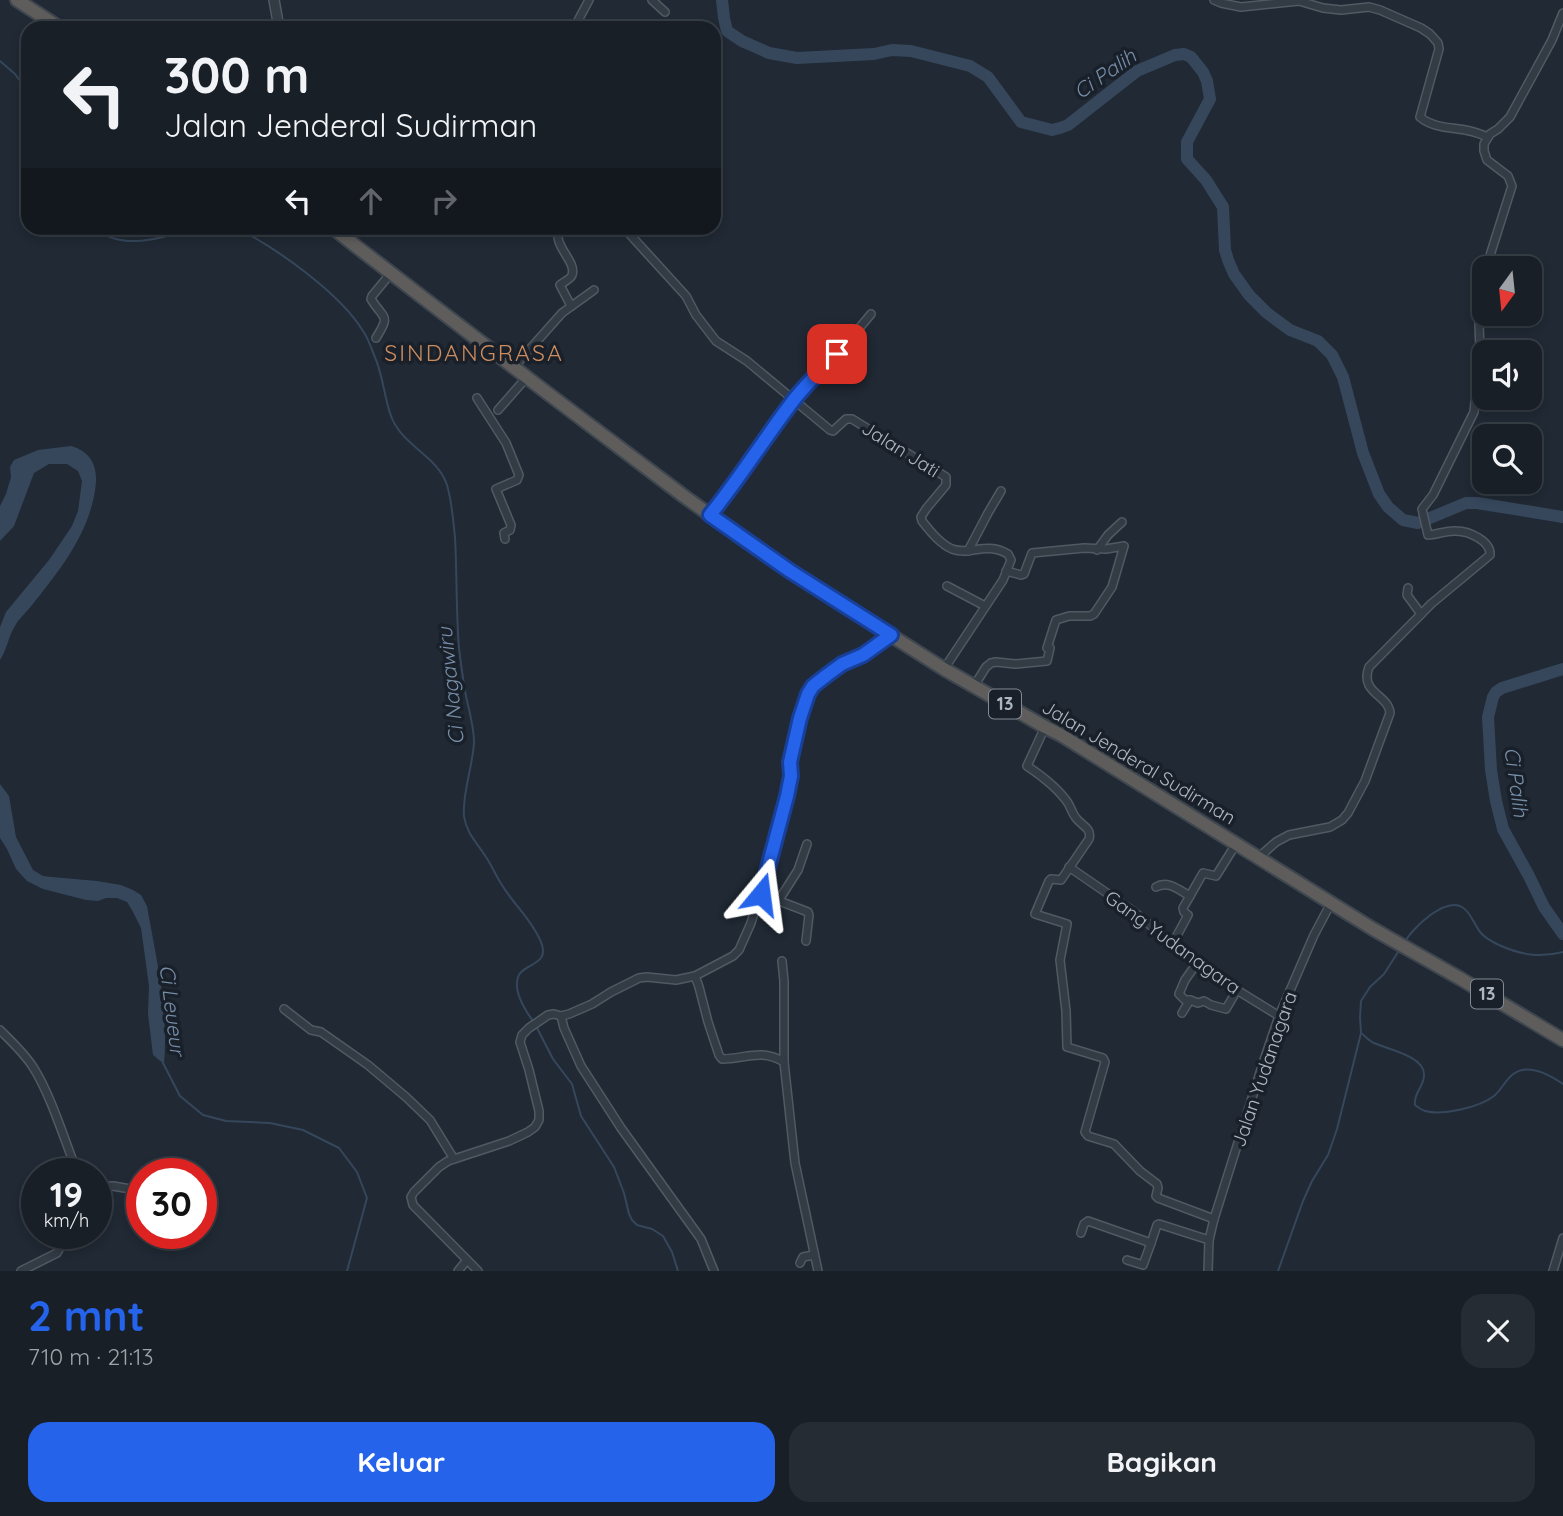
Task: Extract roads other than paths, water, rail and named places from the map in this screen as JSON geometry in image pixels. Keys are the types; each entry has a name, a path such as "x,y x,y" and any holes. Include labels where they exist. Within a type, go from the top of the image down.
{"highway":[{"path":"17,0 49,21"},
{"name":"Jalan Jenderal Sudirman","path":"342,235 710,515 790,571 944,669 1061,734 1331,903 1563,1040"}],"street":[{"path":"274,0 278,21"},
{"path":"578,21 589,0"},
{"path":"652,0 665,12"},
{"path":"1214,0 1241,7 1299,1 1341,10 1369,8 1422,28 1438,43 1438,49 1420,117 1435,125 1463,129 1488,137"},
{"path":"1490,256 1512,186 1508,176 1487,160 1484,150 1488,137 1510,117 1547,50 1563,13"},
{"path":"557,235 571,265 572,275 560,285 571,306"},
{"path":"630,235 686,296 696,315 716,341 747,361 793,400"},
{"path":"376,338 385,317 371,299 391,273"},
{"path":"514,367 562,313 594,290"},
{"path":"710,515 747,468 793,400 871,314"},
{"path":"1259,857 1289,835 1330,827 1348,813 1365,781 1390,713 1388,703 1372,691 1367,671 1439,597 1490,555 1490,547 1476,536 1457,530 1430,536 1427,534 1422,509 1433,495 1474,412 1480,352 1479,326"},
{"path":"498,410 527,377"},
{"path":"477,398 506,443 519,475 517,480 494,486 511,525 510,530 504,533 505,539"},
{"name":"Jalan Jati","path":"793,400 830,430 836,430 846,419 852,419 946,477 946,485 921,514 921,519 943,544 955,550 968,551 988,547 1009,554 1011,557 1006,571"},
{"path":"968,551 1002,491"},
{"path":"1097,550 1122,522"},
{"path":"944,669 1003,580 1006,571 1024,574 1032,553 1124,547 1112,587 1094,614 1056,620 1048,643 1047,648 1050,649 1047,661 991,663 974,686"},
{"path":"947,586 985,606"},
{"path":"1408,587 1407,595 1421,614"},
{"path":"478,1271 413,1205 411,1200 414,1192 433,1171 454,1159 509,1141 528,1132 537,1124 539,1111 520,1042 522,1035 529,1028 551,1014 561,1016 575,1012 639,978 647,976 676,980 695,976 733,956 739,950 748,933 761,894 787,796 791,776 790,762 808,694 813,686 842,664 863,655 891,635"},
{"path":"1045,727 1027,766 1061,794 1078,821 1091,834 1061,880 1049,881 1035,914 1067,924 1060,960 1067,1047 1105,1060 1084,1132 1114,1144 1157,1184 1157,1198 1214,1219"},
{"path":"779,900 798,870 807,844"},
{"path":"1173,943 1188,915 1183,908 1203,873 1216,876 1236,844"},
{"name":"Gang Yudanagara","path":"1069,867 1133,911 1196,963 1279,1016"},
{"path":"1156,887 1162,883 1167,884 1190,895"},
{"path":"761,894 808,912 806,942"},
{"name":"Jalan Yudanagara","path":"1208,1271 1209,1240 1214,1219 1262,1063 1279,1016 1331,903"},
{"path":"782,961 784,1062 795,1164 818,1271"},
{"path":"1196,963 1180,994 1185,1000 1198,1003 1204,1001 1226,1009 1237,990"},
{"path":"695,976 722,1059 762,1054 784,1062"},
{"path":"1182,1013 1190,1000"},
{"path":"284,1009 311,1030 321,1032 363,1062 406,1097 430,1120 454,1159"},
{"path":"561,1016 581,1066 621,1128 701,1239 715,1271"},
{"path":"0,1030 22,1052 34,1069 72,1158"},
{"path":"1081,1233 1084,1224 1088,1222 1151,1243"},
{"path":"1127,1260 1143,1265 1158,1224 1209,1240"},
{"path":"1553,1271 1563,1238"},
{"path":"21,1271 57,1253 59,1249"},
{"path":"800,1263 803,1257 814,1255"},
{"path":"458,1271 467,1259"}],"water":[{"path":"71,446 83,451 91,459 95,469 96,482 88,516 82,533 64,563 17,623 0,660 0,627 6,612 49,560 72,526 78,511 82,481 78,471 67,464 49,464 34,473 14,526 0,541 0,506 11,477 10,467 14,460 38,450"},
{"path":"0,784 9,796 16,837 33,870 43,876 121,885 141,895 147,906 161,985 165,1024 164,1064 153,1055 148,1014 149,986 141,928 132,910 127,902 117,898 86,900 43,889 27,881 16,869 0,838"}],"waterway":[{"name":"Ci Palih","path":"722,0 727,31 769,53 797,58 874,54 892,50 911,51 970,66 988,77 1021,122 1052,130 1068,125 1137,71 1175,55 1184,54 1191,57 1203,72 1210,99 1187,142 1187,159 1206,180 1223,207 1225,250 1234,274 1249,295 1267,313 1290,330 1318,341 1332,355 1343,377 1363,453 1379,494 1388,507 1403,520 1418,523 1466,503 1563,517"},
{"name":"Ci Nagawiru","path":"0,61 21,82"},
{"name":"Ci Nagawiru","path":"105,235 129,241 170,235"},
{"name":"Ci Nagawiru","path":"249,235 306,273 353,316 371,346 396,426 436,466 447,485 455,537 459,648 474,736 464,816 473,838 541,942 542,956 521,972 517,983 521,1001 533,1021"},
{"name":"Ci Palih","path":"1563,669 1502,688 1493,697 1488,717 1491,770 1503,829 1544,907 1563,934"},
{"path":"1405,942 1414,929 1438,910 1455,905 1465,909 1483,935 1499,945 1531,954 1563,952"},
{"path":"1400,949 1384,974 1370,987 1361,1001 1361,1033 1372,1042 1418,1062 1424,1078 1415,1105 1424,1111 1432,1112 1470,1107 1494,1096 1512,1075 1524,1070 1545,1074 1563,1084"},
{"name":"Ci Nagawiru","path":"536,1026 553,1059 572,1084 581,1116 614,1167 632,1220 637,1225 652,1229 663,1236 678,1271"},
{"path":"1278,1271 1303,1201 1328,1155 1361,1033"},
{"name":"Ci Leueur","path":"163,1063 180,1096 203,1115 226,1121 270,1123 303,1130 339,1148 357,1172 367,1198 347,1271"}],"district":[{"name":"SINDANGRASA","path":"474,353"}]}
